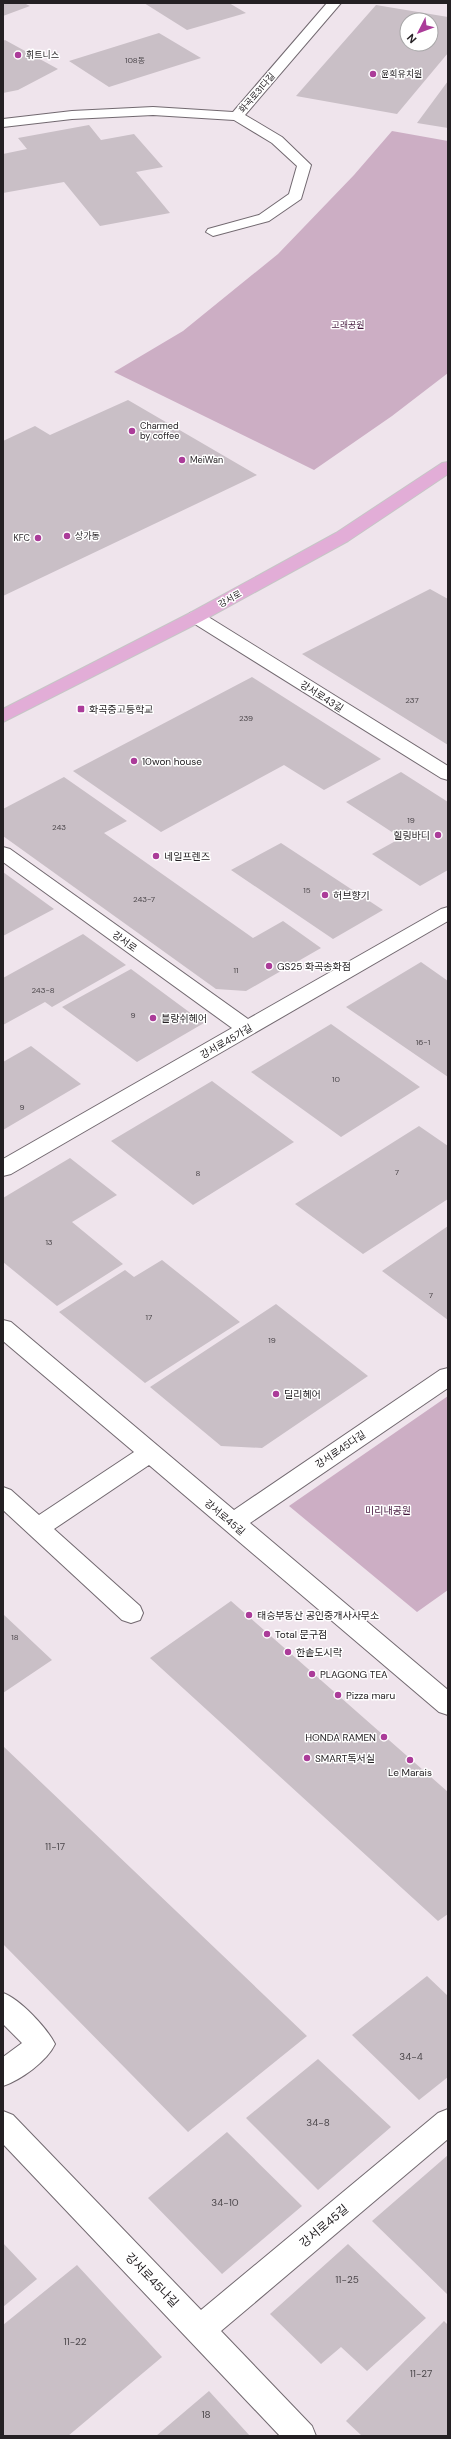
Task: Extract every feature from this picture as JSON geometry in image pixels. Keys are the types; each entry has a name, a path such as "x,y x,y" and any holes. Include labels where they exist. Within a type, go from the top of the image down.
{"main road":[{"name":"강서로","path":"3,716 196,617 342,537 448,467"}],"street":[{"name":"화곡로31다길","path":"213,232 264,218 296,196 304,165 277,140 237,116 334,3"},
{"path":"3,123 72,115 153,111 237,116"},
{"name":"강서로43길","path":"196,617 448,774"},
{"name":"강서로","path":"3,854 247,1029"},
{"name":"강서로45가길","path":"3,1169 448,913"},
{"name":"강서로45길","path":"3,1328 448,1705"},
{"name":"강서로45다길","path":"232,1523 448,1376"},
{"path":"37,1528 150,1453"},
{"path":"3,1496 131,1613"},
{"path":"3,2006 41,2044 3,2074"},
{"name":"강서로45길","path":"199,2330 448,2122"},
{"name":"강서로45나길","path":"3,2124 302,2436"}],"green space":[{"name":"고래공원","path":"392,131 448,141 448,373 392,416 314,470 114,372 183,331 278,254 354,175"},
{"name":"미리내공원","path":"448,1396 448,1590 417,1612 289,1506"}],"building":[{"path":"3,3 24,3 30,6 3,16"},
{"path":"144,3 229,3 246,13 187,30"},
{"name":"윤희유치원","path":"376,5 418,12 399,12 399,52 439,52 439,16 448,17 448,53 397,114 296,96"},
{"path":"159,33 201,58 109,87 69,61"},
{"name":"휘트니스","path":"5,40 58,69 18,90 3,93 3,41"},
{"path":"448,81 448,128 417,123"},
{"path":"89,125 101,140 134,134 163,167 136,172 170,213 100,226 64,182 3,193 3,154 27,149 18,138"},
{"name":"상가동","path":"128,400 257,475 3,596 3,441 35,426 50,435"},
{"path":"430,589 448,599 448,745 302,654"},
{"path":"252,677 381,759 324,790 284,765 161,832 73,771"},
{"path":"401,772 448,802 448,870 420,886 372,854 401,838 346,802"},
{"path":"64,777 127,821 104,833 253,938 283,921 321,948 246,991 216,989 3,836 3,809"},
{"path":"281,843 383,910 333,939 231,870"},
{"path":"3,872 54,909 3,936"},
{"path":"83,934 126,965 52,1007 45,1002 3,1025 3,978"},
{"path":"421,962 448,981 448,1077 346,1007"},
{"path":"131,969 204,1023 137,1062 62,1007"},
{"path":"331,1024 420,1087 341,1137 251,1072"},
{"path":"31,1046 81,1084 3,1130 3,1062"},
{"path":"212,1081 294,1142 193,1205 111,1141"},
{"path":"419,1126 448,1146 448,1199 363,1254 295,1204"},
{"path":"70,1158 117,1195 72,1222 123,1264 57,1306 3,1262 3,1198"},
{"path":"448,1226 448,1320 382,1271"},
{"path":"162,1260 240,1322 145,1383 59,1312 125,1270 134,1277"},
{"path":"276,1304 368,1376 262,1448 221,1446 150,1387"},
{"path":"231,1601 448,1792 448,1914 438,1921 150,1658"},
{"path":"3,1614 52,1660 3,1693"},
{"path":"3,1746 307,2036 188,2132 3,1944"},
{"path":"427,1976 448,1996 448,2077 419,2100 352,2035"},
{"path":"318,2059 391,2127 318,2190 246,2118"},
{"path":"227,2132 302,2206 222,2274 148,2198"},
{"path":"448,2155 448,2295 372,2221"},
{"path":"3,2243 37,2279 3,2307"},
{"path":"348,2244 426,2318 367,2371 341,2347 321,2364 270,2314"},
{"path":"77,2265 162,2357 68,2436 3,2436 3,2325"},
{"path":"444,2321 448,2325 448,2436 362,2436 346,2421"},
{"path":"209,2391 250,2436 156,2436"}],"place":[{"name":"휘트니스","path":"18,55"},
{"name":"윤희유치원","path":"373,74"},
{"name":"Charmed by coffee","path":"132,431"},
{"name":"MeiWan","path":"182,460"},
{"name":"상가동","path":"67,536"},
{"name":"KFC","path":"38,538"},
{"name":"화곡중고등학교","path":"81,709"},
{"name":"10won house","path":"134,761"},
{"name":"힐링바디","path":"438,835"},
{"name":"네일프렌즈","path":"156,856"},
{"name":"허브향기","path":"325,895"},
{"name":"GS25 화곡송화점","path":"269,966"},
{"name":"블랑쉬헤어","path":"153,1018"},
{"name":"딜리헤어","path":"276,1394"},
{"name":"태승부동산 공인중개사사무소","path":"249,1615"},
{"name":"Total 문구점","path":"267,1634"},
{"name":"한솥도시락","path":"288,1652"},
{"name":"PLAGONG TEA","path":"312,1674"},
{"name":"Pizza maru","path":"338,1695"},
{"name":"HONDA RAMEN","path":"384,1737"},
{"name":"SMART독서실","path":"307,1758"},
{"name":"Le Marais","path":"410,1760"}]}
